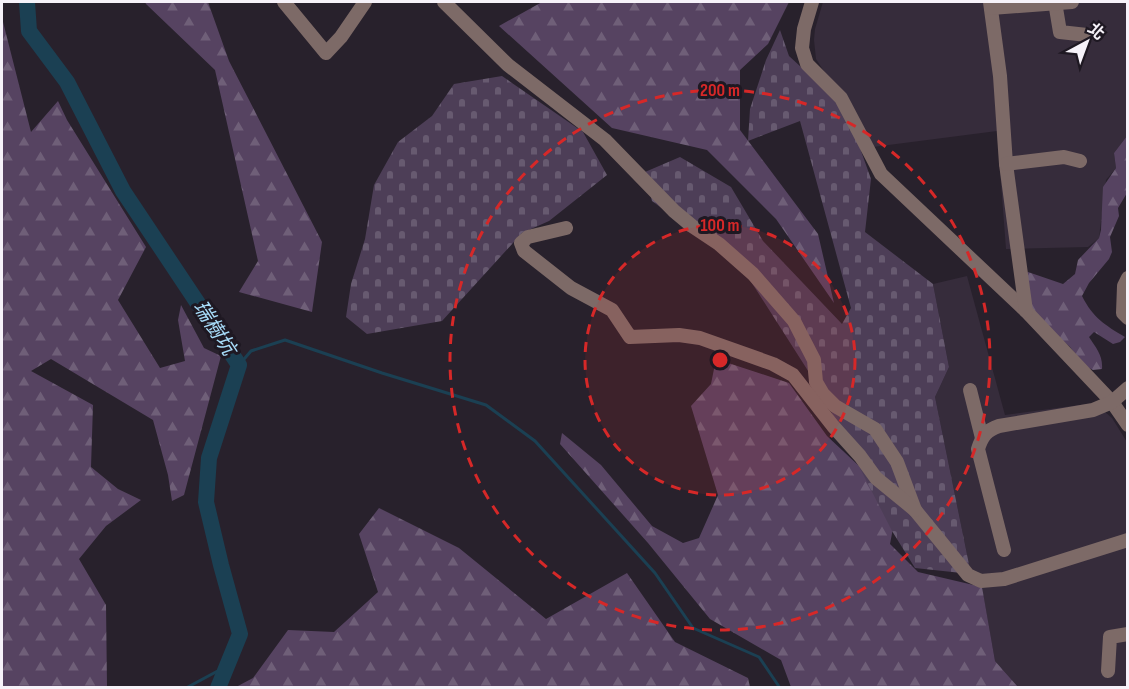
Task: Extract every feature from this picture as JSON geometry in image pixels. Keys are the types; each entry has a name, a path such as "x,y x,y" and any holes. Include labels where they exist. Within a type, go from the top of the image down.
{"street":[{"path":"284,2 326,52 341,37 365,2"},
{"path":"444,2 508,65 605,141 674,211 719,244 753,274 794,321 814,360 816,382 824,394 835,406 875,429 897,462 915,510"},
{"path":"812,2 804,28 802,48 807,64 842,99 881,174 1026,311 1112,402 1128,425"},
{"path":"1054,2 1060,33 1088,35"},
{"path":"1026,311 1006,164 1000,76 991,5 1072,2"},
{"path":"1006,164 1064,157 1080,161"},
{"path":"566,228 528,237 521,243 524,252 571,288 612,310 630,338 679,335 700,338 772,364 793,375 876,478 915,510 968,575 981,581 1004,579 1128,540"},
{"path":"1128,278 1124,286 1122,313 1128,318"},
{"path":"1004,550 978,449 982,438 990,429 999,426 1093,410 1112,402 1128,388"},
{"path":"970,390 982,438"},
{"path":"1108,671 1110,637 1128,634"}],"shaded area":[{"path":"823,2 1127,2 1127,136 1114,153 1116,168 1106,180 1099,238 1088,247 1006,249 997,131 873,147 816,59 815,29"},
{"path":"967,276 1005,415 1087,404 1098,406 1112,418 1127,442 1127,687 1018,687 995,661 982,588 971,574 935,397 949,367 933,284"}],"green space":[{"path":"145,2 208,2 229,61 322,242 312,312 239,292 258,261 215,70"},
{"path":"542,2 789,2 768,44 740,70 740,130 818,234 834,303 776,219 707,150 612,128 499,26"},
{"path":"2,18 31,132 58,101 67,120 146,247 118,300 160,368 185,361 178,320 181,305 204,348 221,356 184,495 172,501 168,475 153,420 51,359 31,371 93,405 91,467 118,489 141,500 106,526 79,559 106,605 107,687 2,687"},
{"path":"780,30 789,56 826,90 850,120 871,179 865,232 933,284 949,367 935,397 971,574 915,568 892,531 819,388 743,269 652,201 645,172 680,157 731,187 763,241 842,324 851,308 800,121 748,141 750,109 766,60"},
{"path":"502,76 583,132 607,175 549,221 522,233 442,321 367,334 346,317 351,284 365,239 374,185 398,142 432,116 454,84"},
{"path":"1127,136 1127,193 1118,208 1119,216 1110,237 1112,252 1082,296 1100,320 1125,337 1113,344 1094,332 1089,337 1102,364 1102,369 1093,370 1085,366 1070,347 1038,319 1025,299 1022,277 1028,272 1063,284 1075,274 1078,260 1099,238 1103,187 1116,168 1114,153"},
{"path":"716,359 789,383 827,436 890,495 897,507 890,544 918,572 982,587 995,661 1018,687 791,687 781,660 710,619 648,543 560,444 562,433 601,465 652,526 683,543 699,538 718,495 691,406 711,384"},
{"path":"379,508 459,548 546,619 627,573 675,642 748,678 750,687 236,687 253,678 288,630 334,632 378,592 359,534"}],"waterway":[{"name":"瑞樹坑","path":"27,2 29,31 67,82 123,191 239,365 209,458 206,502 240,634 218,688"},
{"path":"239,365 251,351 285,340 486,405 535,441 655,573 693,628 759,657 780,688"},
{"path":"186,688 227,666"}]}
